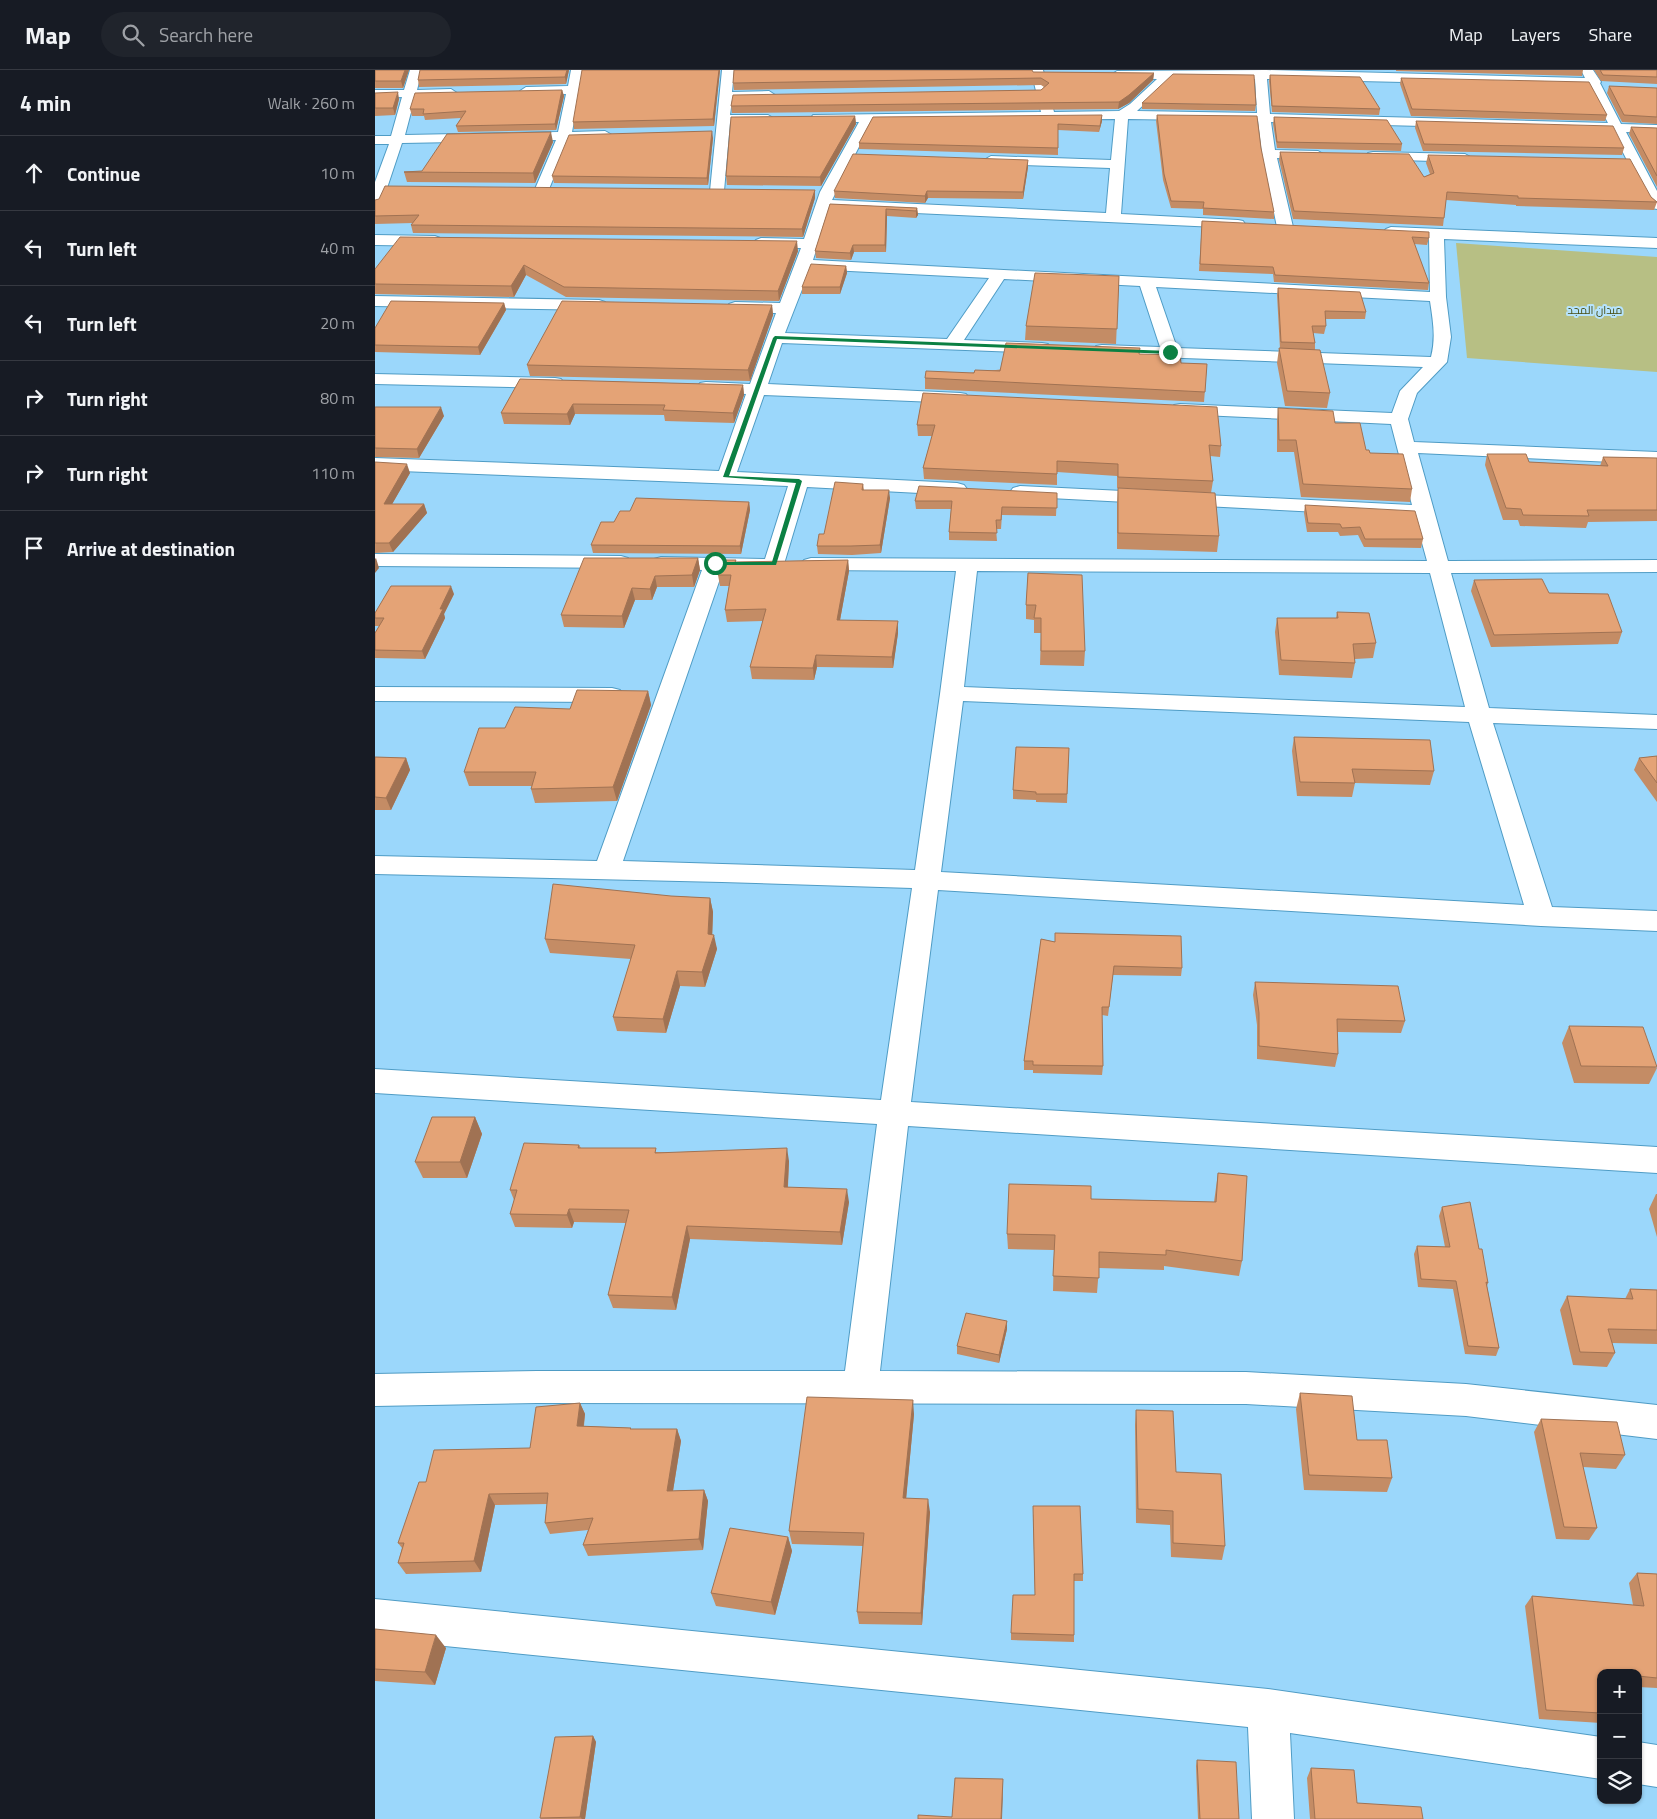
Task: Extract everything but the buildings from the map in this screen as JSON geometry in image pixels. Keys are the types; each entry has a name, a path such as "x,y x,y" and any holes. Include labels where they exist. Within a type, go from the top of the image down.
{"street":[{"path":"375,203 397,139 416,70"},
{"path":"561,189 537,189 564,136 577,70"},
{"path":"728,70 712,191 735,191"},
{"path":"1587,70 1600,85 1616,127 1634,162 1651,183 1657,205"},
{"path":"1103,74 1168,75 1261,72 1600,85"},
{"path":"1261,72 1269,154 1285,227"},
{"path":"1040,73 1037,91 1048,115"},
{"path":"1113,218 1122,115 1140,102 1168,75"},
{"path":"514,92 572,90"},
{"path":"375,94 467,92"},
{"path":"726,96 783,95"},
{"path":"938,100 939,116"},
{"path":"801,118 1122,115 1657,129"},
{"path":"726,477 785,308 804,264 825,198 846,155 868,117"},
{"path":"719,128 782,118"},
{"path":"375,140 623,134"},
{"path":"1269,154 1328,155"},
{"path":"846,155 866,156"},
{"path":"1357,156 1475,158"},
{"path":"981,160 1117,164"},
{"path":"1615,161 1634,162"},
{"path":"381,188 399,188"},
{"path":"809,192 825,198 1113,218 1304,228"},
{"path":"1380,231 1657,243"},
{"path":"1436,234 1438,297 1443,336 1438,362 1409,390 1399,420 1437,567 1479,716 1541,916"},
{"path":"375,240 454,241"},
{"path":"750,243 809,244"},
{"path":"804,264 1438,297"},
{"path":"951,345 999,274"},
{"path":"1147,283 1170,352"},
{"path":"375,301 619,305"},
{"path":"717,306 785,308"},
{"path":"775,338 1061,349"},
{"path":"1081,349 1438,362"},
{"path":"375,378 571,384"},
{"path":"688,386 974,399"},
{"path":"1162,408 1399,420"},
{"path":"1407,447 1657,458"},
{"path":"375,464 726,477 977,490"},
{"path":"774,564 799,481"},
{"path":"997,491 1423,511"},
{"path":"375,560 774,564 1657,566"},
{"path":"607,869 649,696 715,563"},
{"path":"861,1387 894,1114 952,694 967,564"},
{"path":"375,694 649,696"},
{"path":"952,694 1657,722"},
{"path":"378,872 607,869 927,880 1541,916 1657,920"},
{"path":"375,1082 1657,1160"},
{"path":"375,1390 537,1387 1246,1388 1467,1400 1657,1422"},
{"path":"375,1619 1268,1709 1597,1757"},
{"path":"1268,1709 1273,1819"},
{"path":"1642,1764 1657,1766"}],"green space":[{"name":"ميدان المجد","path":"1456,243 1657,257 1657,372 1467,358"}],"route":[{"path":"715,563 774,564 799,481 726,477 775,338 1170,352"}]}
